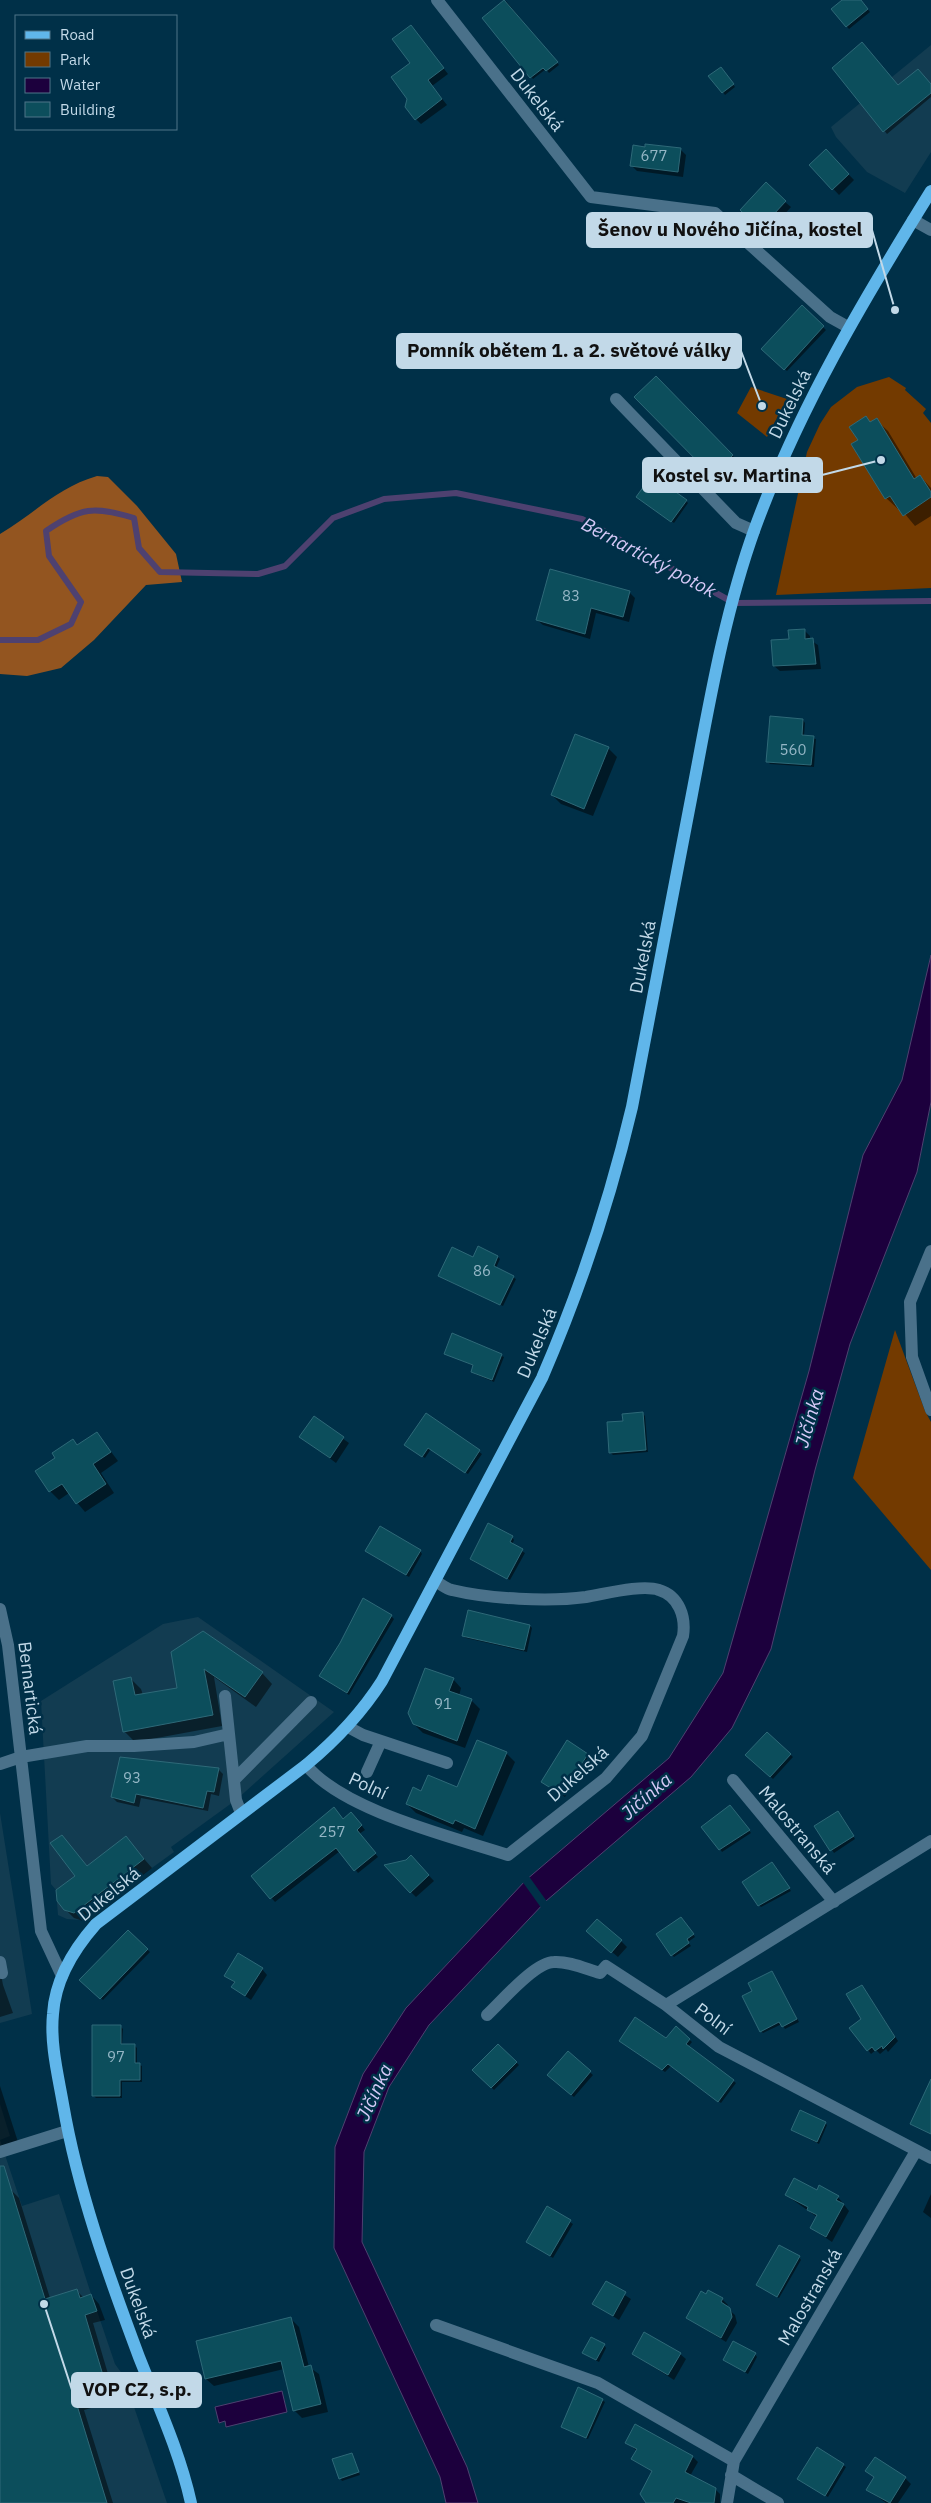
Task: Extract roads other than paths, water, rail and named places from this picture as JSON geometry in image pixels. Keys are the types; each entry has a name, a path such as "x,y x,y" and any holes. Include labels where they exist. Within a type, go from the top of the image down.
{"main road":[{"name":"Dukelská","path":"191,2503 179,2461 92,2224 67,2131 54,2053 52,2014 62,1976 82,1939 96,1924 306,1765 348,1727 366,1705 382,1681 542,1378 565,1326 605,1208 632,1107 727,624 754,532 801,419 848,328 931,190"}],"street":[{"name":"Dukelská","path":"437,0 591,197 715,213 830,317 848,328"},
{"path":"913,220 931,230"},
{"path":"616,399 736,523 754,532"},
{"path":"931,1250 910,1302 912,1357 931,1410"},
{"name":"Dukelská","path":"435,1581 451,1590 505,1598 578,1598 648,1588 658,1590 675,1600 683,1619 683,1636 674,1664 642,1736 606,1778 508,1855"},
{"name":"Bernartická","path":"0,1609 8,1645 41,1931 62,1976"},
{"path":"225,1696 236,1800 241,1813"},
{"path":"234,1780 311,1702"},
{"path":"348,1727 363,1736 447,1762"},
{"path":"0,1764 21,1757 87,1746 134,1746 194,1742 229,1734"},
{"path":"367,1772 381,1741"},
{"name":"Polní","path":"306,1765 317,1778 343,1794 384,1813 508,1855"},
{"name":"Malostranská","path":"733,1780 834,1902"},
{"name":"Malostranská","path":"666,2005 931,1841"},
{"name":"Polní","path":"487,2015 537,1969 551,1962 560,1962 600,1973 606,1966 666,2005 719,2047 931,2158"},
{"path":"0,2152 67,2131"},
{"name":"Malostranská","path":"728,2503 734,2461 916,2151"},
{"path":"436,2325 598,2383 734,2461"},
{"path":"731,2475 778,2503"}],"water":[{"name":"Jičínka","path":"931,955 931,1102 917,1172 850,1344 815,1470 771,1649 732,1728 691,1777 546,1901 429,2025 389,2087 364,2152 362,2242 467,2467 478,2503 446,2503 440,2477 334,2248 335,2147 363,2074 406,2008 526,1880 669,1758 723,1673 809,1371 863,1155 902,1080"},
{"path":"282,2391 287,2412 226,2427 225,2421 219,2423 215,2407"}],"waterway":[{"name":"Bernartický potok","path":"0,640 38,640 71,624 81,602 49,556 46,531 79,513 98,511 134,518 139,548 160,572 258,574 285,566 333,518 384,499 456,493 582,519 734,603 931,601"}],"place":[{"name":"Šenov u Nového Jičína, kostel","path":"895,310"},
{"name":"Pomník obětem 1. a 2. světové války","path":"762,406"},
{"name":"Kostel sv. Martina","path":"881,460"},
{"name":"VOP CZ, s.p.","path":"44,2304"}]}
